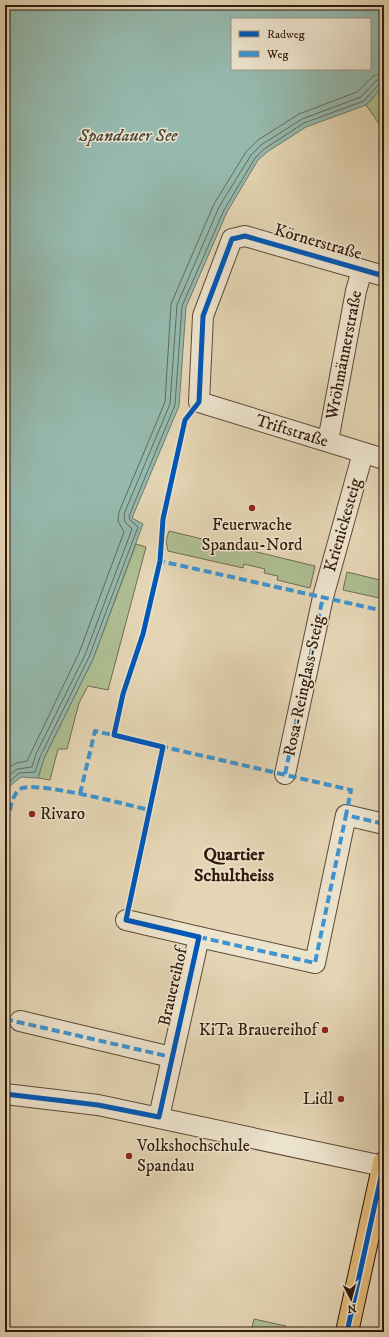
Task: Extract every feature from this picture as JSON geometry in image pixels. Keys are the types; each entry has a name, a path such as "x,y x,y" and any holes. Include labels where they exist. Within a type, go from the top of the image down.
{"main road":[{"path":"347,1332 384,1165"}],"street":[{"name":"Körnerstraße","path":"199,402 203,316 232,239 245,236 384,276"},
{"name":"Wröhmännerstraße","path":"328,441 356,291 362,270"},
{"name":"Triftstraße","path":"199,402 384,459"},
{"name":"Krienickesteig","path":"323,598 363,453"},
{"name":"Rosa-Reinglass-Steig","path":"286,774 323,598"},
{"name":"Brauereihof","path":"126,920 315,963 347,808 384,824"},
{"name":"Brauereihof","path":"159,1118 171,1057 199,937"},
{"path":"20,1021 171,1057"},
{"path":"5,1094 98,1105 384,1165"}],"green space":[{"path":"384,85 384,131 366,105"},
{"path":"169,531 315,566 310,588 277,580 278,576 264,573 265,569 244,564 243,568 168,551 166,541"},
{"path":"136,544 146,547 108,690 88,686 79,703 67,749 58,749 50,780 38,778 44,758 93,659"},
{"path":"347,572 384,581 384,599 343,590"},
{"path":"254,1319 286,1326 284,1332 251,1332"}],"water":[{"name":"Spandauer See","path":"5,5 384,5 384,85 366,105 306,127 267,152 258,160 227,212 186,307 179,406 132,518 143,524 93,659 44,758 38,778 21,777 11,785 5,796"}],"marked path":[{"path":"159,564 160,561 384,611"},
{"path":"285,774 323,597"},
{"path":"80,794 95,731 117,736"},
{"path":"160,746 351,790 346,815"},
{"path":"5,834 14,797 20,789 28,787 61,790 149,810"},
{"path":"199,937 315,963 346,815 384,824"},
{"path":"5,1019 171,1057"}],"cycle path":[{"path":"5,1094 98,1105 159,1117 199,937 126,920 163,747 114,735 123,694 143,634 160,561 163,519 185,420 199,402 203,316 232,239 245,236 384,276"},
{"path":"347,1332 384,1163"}],"place":[{"name":"Feuerwache Spandau-Nord","path":"252,508"},
{"name":"Rivaro","path":"32,814"},
{"name":"KiTa Brauereihof","path":"325,1030"},
{"name":"Lidl","path":"341,1099"},
{"name":"Volkshochschule Spandau","path":"129,1156"}],"district":[{"name":"Quartier Schultheiss","path":"234,865"}]}
